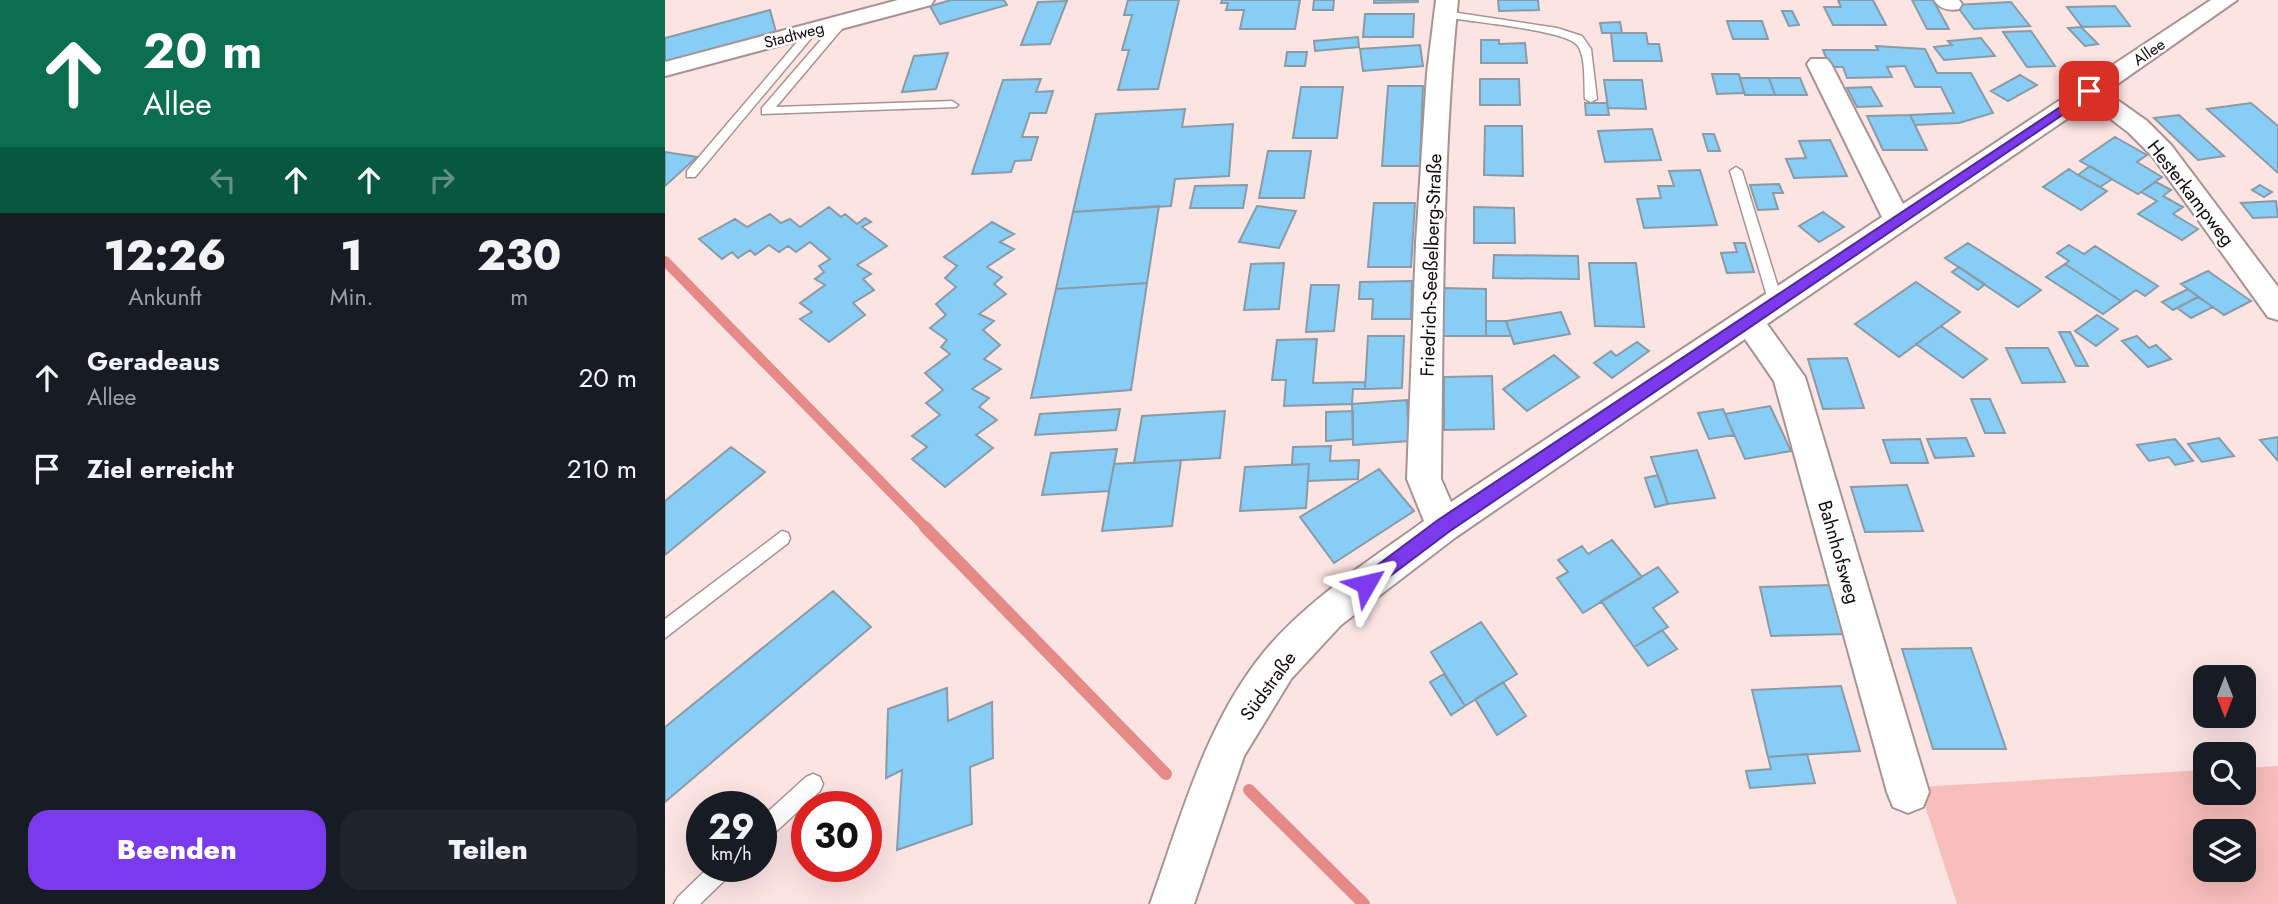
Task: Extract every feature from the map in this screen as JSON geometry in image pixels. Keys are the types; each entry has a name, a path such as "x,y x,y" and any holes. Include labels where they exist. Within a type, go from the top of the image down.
{"street":[{"name":"Stadtweg","path":"665,69 923,0"},
{"name":"Allee","path":"1444,526 2226,0"},
{"name":"Friedrich-Seeßelberg-Straße","path":"1444,526 1424,479 1430,243 1439,74 1446,7"},
{"path":"1819,64 1898,221"},
{"name":"Hesterkampweg","path":"2089,91 2138,127 2162,151 2278,309"},
{"name":"Bahnhofsweg","path":"1762,312 1789,377 1908,792"},
{"name":"Südstraße","path":"1172,904 1227,746 1277,666 1328,613 1444,526"}],"lane":[{"path":"1446,7 1578,38 1586,49 1591,99"},
{"path":"842,22 766,111 952,105"},
{"path":"691,174 813,30"},
{"path":"1736,171 1762,312"},
{"path":"665,629 782,538"},
{"path":"777,817 813,784"},
{"path":"685,904 708,882"}],"shaded area":[{"path":"2278,766 2278,904 1957,904 1919,787 2193,771 2193,805 2256,805 2256,767"}],"building":[{"path":"951,0 1004,0 1007,5 940,24 930,6"},
{"path":"1128,0 1179,0 1158,89 1118,90 1129,50 1122,50 1132,15 1124,15"},
{"path":"1222,0 1300,0 1295,29 1240,29 1244,10 1226,10 1228,3 1221,3"},
{"path":"1314,0 1334,0 1333,10 1313,10"},
{"path":"1374,0 1418,0 1418,2 1374,3"},
{"path":"1498,0 1538,0 1539,10 1499,11"},
{"path":"1838,0 1873,0 1886,25 1833,25 1824,7 1841,7"},
{"path":"1912,0 1933,0 1949,29 1927,29"},
{"path":"1067,1 1050,44 1021,45 1038,2"},
{"path":"2011,2 2030,26 1974,29 1956,5"},
{"path":"2115,6 2130,26 2082,27 2067,7"},
{"path":"770,10 776,32 665,62 665,38"},
{"path":"1782,11 1792,11 1799,25 1789,26"},
{"path":"1365,14 1414,14 1413,37 1363,37"},
{"path":"1727,21 1762,21 1768,39 1733,39"},
{"path":"1620,22 1622,33 1602,33 1600,23"},
{"path":"2081,27 2098,44 2085,46 2068,28"},
{"path":"2031,31 2055,66 2027,67 2003,32"},
{"path":"1611,33 1646,33 1648,44 1659,44 1662,61 1614,61"},
{"path":"1358,37 1359,47 1315,51 1314,41"},
{"path":"1981,38 1995,56 1944,60 1934,47 1952,45 1948,41"},
{"path":"1481,40 1499,40 1499,44 1525,43 1527,63 1481,63"},
{"path":"1420,45 1423,66 1363,71 1360,49"},
{"path":"1876,46 1925,49 1937,73 1971,73 1993,113 1959,123 1915,125 1910,115 1954,113 1941,87 1915,87 1905,66 1887,67 1892,77 1847,78 1843,67 1830,67 1823,50 1878,50"},
{"path":"1287,52 1307,52 1305,66 1285,66"},
{"path":"948,53 936,89 902,92 914,56"},
{"path":"1712,74 1739,74 1744,93 1717,94"},
{"path":"2020,75 2037,85 2008,101 1991,91"},
{"path":"1740,78 1769,78 1775,95 1745,95"},
{"path":"1769,78 1800,78 1807,95 1775,95"},
{"path":"1041,79 1036,92 1053,91 1046,113 1030,113 1022,137 1038,137 1031,160 1015,161 1011,172 972,174 1003,80"},
{"path":"1480,79 1519,79 1520,105 1480,105"},
{"path":"1604,80 1642,80 1646,109 1608,108"},
{"path":"1388,86 1423,86 1420,166 1382,166"},
{"path":"1301,87 1343,87 1337,138 1293,138"},
{"path":"1871,87 1882,106 1857,107 1847,88"},
{"path":"1585,103 1607,103 1609,115 1586,115"},
{"path":"2251,103 2278,126 2278,173 2207,109"},
{"path":"1185,109 1182,127 1233,124 1229,176 1175,179 1171,206 1073,212 1096,114"},
{"path":"1910,115 1927,150 1883,150 1867,116"},
{"path":"2179,115 2224,156 2198,160 2154,118"},
{"path":"1485,126 1522,126 1523,176 1484,175"},
{"path":"1652,129 1661,160 1605,162 1598,131"},
{"path":"1703,134 1714,134 1720,151 1708,151"},
{"path":"2115,137 2147,155 2137,162 2162,177 2138,194 2080,161"},
{"path":"1830,140 1847,176 1794,178 1786,159 1806,158 1799,141"},
{"path":"1268,151 1311,151 1304,198 1259,198"},
{"path":"665,152 697,157 665,186"},
{"path":"2090,166 2112,179 2100,187 2078,175"},
{"path":"2069,169 2107,191 2081,210 2043,187"},
{"path":"1700,170 1717,225 1644,228 1637,199 1661,198 1658,186 1674,186 1669,171"},
{"path":"2156,182 2171,190 2163,196 2183,207 2173,214 2198,229 2182,240 2138,214 2157,201 2141,192"},
{"path":"1779,184 1783,193 1773,193 1778,209 1758,210 1750,185"},
{"path":"1247,185 1243,208 1190,208 1195,186"},
{"path":"2260,185 2272,192 2264,197 2252,190"},
{"path":"2276,201 2278,217 2253,218 2241,203"},
{"path":"1374,203 1415,203 1411,267 1368,267"},
{"path":"1159,206 1147,283 1056,289 1073,212"},
{"path":"1257,206 1296,211 1279,248 1239,242"},
{"path":"829,207 841,217 845,214 857,224 865,218 871,222 862,227 887,246 857,265 871,274 863,279 874,290 853,303 865,315 829,342 800,319 812,312 800,303 825,285 815,279 824,272 819,266 830,259 810,242 796,252 788,246 779,252 769,245 755,255 750,250 738,258 732,252 722,259 699,239 735,219 747,227 770,214 781,223 790,219 800,227"},
{"path":"1474,207 1514,208 1515,243 1474,243"},
{"path":"1823,212 1844,227 1819,242 1799,226"},
{"path":"992,222 1014,234 1000,242 1014,249 987,267 1002,277 994,284 1006,294 979,314 994,321 983,330 1000,345 984,359 1001,369 972,389 989,398 979,407 997,420 976,435 993,448 945,487 912,459 927,447 912,436 940,415 926,403 943,390 925,373 950,354 941,347 947,340 930,328 946,315 936,304 956,287 945,278 957,266 944,257"},
{"path":"1734,243 1745,243 1754,272 1727,273 1721,253 1737,252"},
{"path":"1968,243 2041,290 2018,307 1945,258"},
{"path":"2069,245 2084,254 2095,246 2158,286 2145,296 2136,290 2121,301 2065,264 2069,261 2057,253"},
{"path":"1494,255 1578,256 1579,279 1493,278"},
{"path":"1284,263 1279,309 1244,310 1251,264"},
{"path":"1589,263 1636,263 1644,327 1595,326"},
{"path":"2065,264 2121,301 2103,314 2046,277"},
{"path":"1959,267 1985,284 1978,290 1952,272"},
{"path":"2208,271 2251,301 2224,315 2181,284"},
{"path":"1412,281 1411,319 1372,319 1373,299 1359,299 1360,282"},
{"path":"1916,282 1960,312 1899,357 1855,324"},
{"path":"1147,283 1131,390 1031,398 1056,289"},
{"path":"1311,285 1339,285 1334,331 1306,332"},
{"path":"1444,288 1486,289 1486,336 1442,336"},
{"path":"2188,289 2198,297 2173,310 2162,302"},
{"path":"2198,297 2213,307 2191,318 2177,308"},
{"path":"1561,312 1570,334 1514,344 1506,321"},
{"path":"2097,315 2118,329 2096,346 2075,331"},
{"path":"1486,321 1506,321 1511,336 1486,336"},
{"path":"1941,326 1987,359 1963,378 1916,344"},
{"path":"2059,332 2070,332 2088,366 2076,366"},
{"path":"1368,336 1404,336 1402,388 1365,389"},
{"path":"2137,336 2149,348 2156,345 2171,359 2148,367 2122,341"},
{"path":"1317,339 1313,383 1365,382 1365,389 1353,389 1352,404 1284,406 1286,380 1272,380 1277,340"},
{"path":"1637,342 1649,351 1612,378 1594,363 1611,351 1616,356"},
{"path":"2006,348 2048,348 2065,382 2022,383"},
{"path":"1554,355 1579,377 1527,411 1503,389"},
{"path":"1847,358 1864,408 1823,409 1808,359"},
{"path":"1492,376 1494,429 1444,430 1444,377"},
{"path":"1971,399 1990,399 2005,433 1985,433"},
{"path":"1407,400 1409,441 1353,445 1352,404"},
{"path":"1770,406 1791,451 1745,459 1725,414"},
{"path":"1120,409 1116,430 1035,435 1040,414"},
{"path":"1723,409 1734,435 1709,439 1698,413"},
{"path":"1225,411 1220,458 1134,463 1142,416"},
{"path":"1353,411 1353,439 1326,441 1326,412"},
{"path":"2278,437 2278,461 2260,440"},
{"path":"1966,438 1974,456 1935,458 1927,439"},
{"path":"2219,438 2234,456 2202,462 2188,444"},
{"path":"1920,439 1928,463 1891,463 1883,440"},
{"path":"2175,439 2193,461 2175,465 2169,457 2149,461 2137,445"},
{"path":"1331,446 1330,461 1359,460 1358,479 1308,481 1309,464 1292,465 1293,447"},
{"path":"731,447 765,472 665,555 665,501"},
{"path":"1117,449 1109,491 1042,495 1051,453"},
{"path":"1697,450 1715,498 1668,504 1651,457"},
{"path":"1181,460 1172,526 1102,531 1114,464"},
{"path":"1309,464 1306,508 1240,511 1245,467"},
{"path":"1379,469 1414,511 1334,563 1300,517"},
{"path":"1658,475 1668,504 1655,507 1645,478"},
{"path":"1907,485 1923,531 1865,532 1851,487"},
{"path":"1612,540 1642,577 1583,613 1557,578 1568,572 1558,560 1582,546 1588,554"},
{"path":"1658,567 1678,592 1653,608 1668,627 1634,647 1601,601"},
{"path":"1832,585 1846,634 1771,636 1760,587"},
{"path":"833,591 871,627 665,802 665,727"},
{"path":"1481,622 1517,674 1465,706 1431,652"},
{"path":"1662,630 1677,649 1648,666 1634,647"},
{"path":"1971,648 2006,749 1933,749 1902,649"},
{"path":"1444,674 1465,706 1451,715 1430,682"},
{"path":"1503,682 1526,716 1497,735 1475,699"},
{"path":"1841,686 1860,751 1768,757 1752,690"},
{"path":"947,688 948,721 992,702 993,758 970,767 972,824 897,850 902,770 886,778 888,709"},
{"path":"1807,754 1815,783 1750,788 1746,771 1771,769 1768,757"}],"waterway":[{"path":"665,261 927,529"},
{"path":"925,527 1166,774"},
{"path":"1249,790 1364,904"}],"route":[{"path":"1366,584 1444,526 2089,91"}]}
